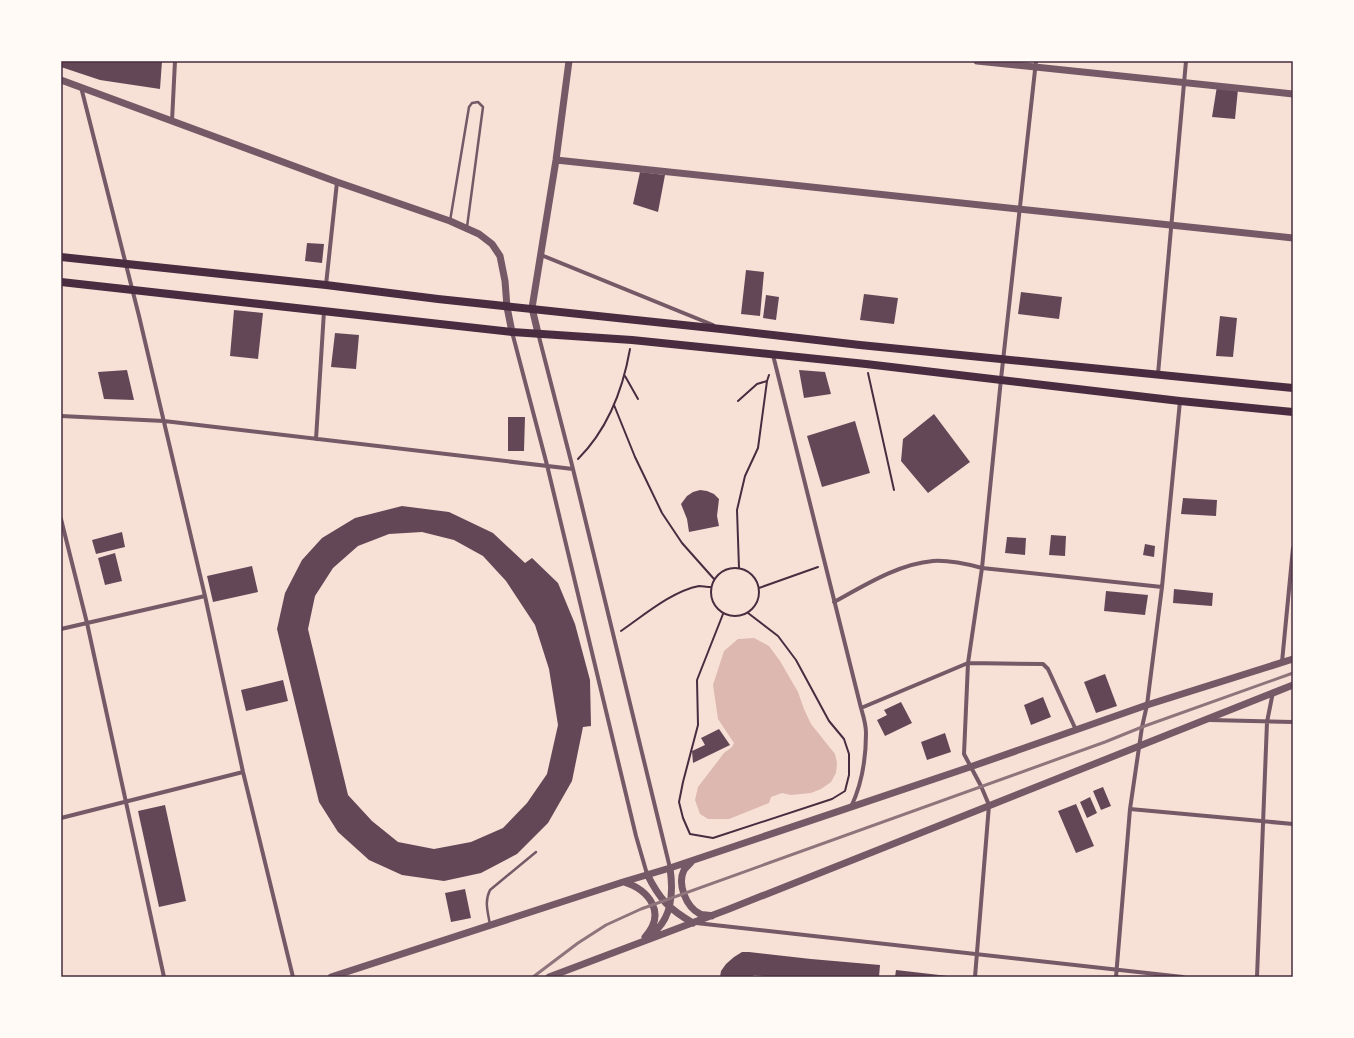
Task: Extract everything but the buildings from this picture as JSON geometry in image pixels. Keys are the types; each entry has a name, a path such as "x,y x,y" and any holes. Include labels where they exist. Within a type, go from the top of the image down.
{"main road":[{"path":"61,257 860,345 1293,388"},
{"path":"61,282 512,332 632,340 773,354 1000,379 1180,401 1293,412"}],"street":[{"path":"172,121 175,61"},
{"path":"568,61 556,160 532,308 670,868 672,885 670,908 667,916 659,928 632,946"},
{"path":"977,61 1035,64 1184,83 1293,94"},
{"path":"1158,374 1186,61"},
{"path":"975,977 989,805 964,754 968,663 982,568 1000,379 1035,64"},
{"path":"61,80 337,182 450,221 479,234 492,244 500,256 512,332 547,465 636,836 647,874 656,892 670,908 694,923 1117,971 1183,977"},
{"path":"81,87 133,289 205,596 243,772 293,977"},
{"path":"556,160 1293,238"},
{"path":"326,285 337,182"},
{"path":"541,255 721,329"},
{"path":"316,439 324,311"},
{"path":"773,354 834,602 862,708 866,731 862,771 858,792 851,807"},
{"path":"1116,977 1130,809 1139,746 1147,705 1162,587 1180,401"},
{"path":"61,416 164,422 572,467"},
{"path":"61,518 87,623 164,977"},
{"path":"1282,662 1293,548"},
{"path":"834,602 888,574 912,565 934,561 960,563 982,568 1162,587"},
{"path":"61,629 205,596"},
{"path":"331,977 647,874 670,868 970,767 1147,705 1293,658"},
{"path":"862,708 968,663 1043,664 1048,668 1076,730"},
{"path":"554,976 713,916 1293,685"},
{"path":"1257,977 1267,722 1273,692"},
{"path":"1207,720 1293,722"},
{"path":"61,818 243,772"},
{"path":"1130,809 1293,824"},
{"path":"692,860 684,871 681,883 683,893 691,907 700,914 713,916"},
{"path":"623,882 632,884 641,890 650,899 655,912 653,924 646,936 632,946"}],"lane":[{"path":"450,221 469,107 472,103 478,102 483,107 467,229"},
{"path":"490,925 486,903 490,890 536,852"}],"path":[{"path":"572,467 603,428 614,405 625,376 632,340"},
{"path":"866,364 894,490"},
{"path":"739,568 737,510 745,476 758,448 767,381 770,375"},
{"path":"625,376 638,399"},
{"path":"738,401 757,384 767,381"},
{"path":"614,405 635,457 662,513 682,543 714,579"},
{"path":"759,588 825,565"},
{"path":"739,568 748,572 755,578 759,588 759,597 755,606 748,613 731,617 723,614 715,607 711,598 711,587 714,579 721,572 739,568"},
{"path":"612,636 684,590 700,586 711,587"},
{"path":"723,614 697,680 698,725 679,802 683,818 690,834 713,838 832,799 845,791 849,775 849,754 844,739 829,721 796,660 778,636 748,613"}],"shaded area":[{"path":"754,638 769,646 780,661 798,692 811,724 835,754 837,763 836,773 831,782 821,789 811,793 791,795 782,793 771,797 769,803 729,819 708,819 700,814 695,800 698,787 724,753 732,747 734,743 718,719 713,685 724,651 738,639"}],"railway":[{"path":"533,977 578,943 606,925 641,909 1293,673"}]}
